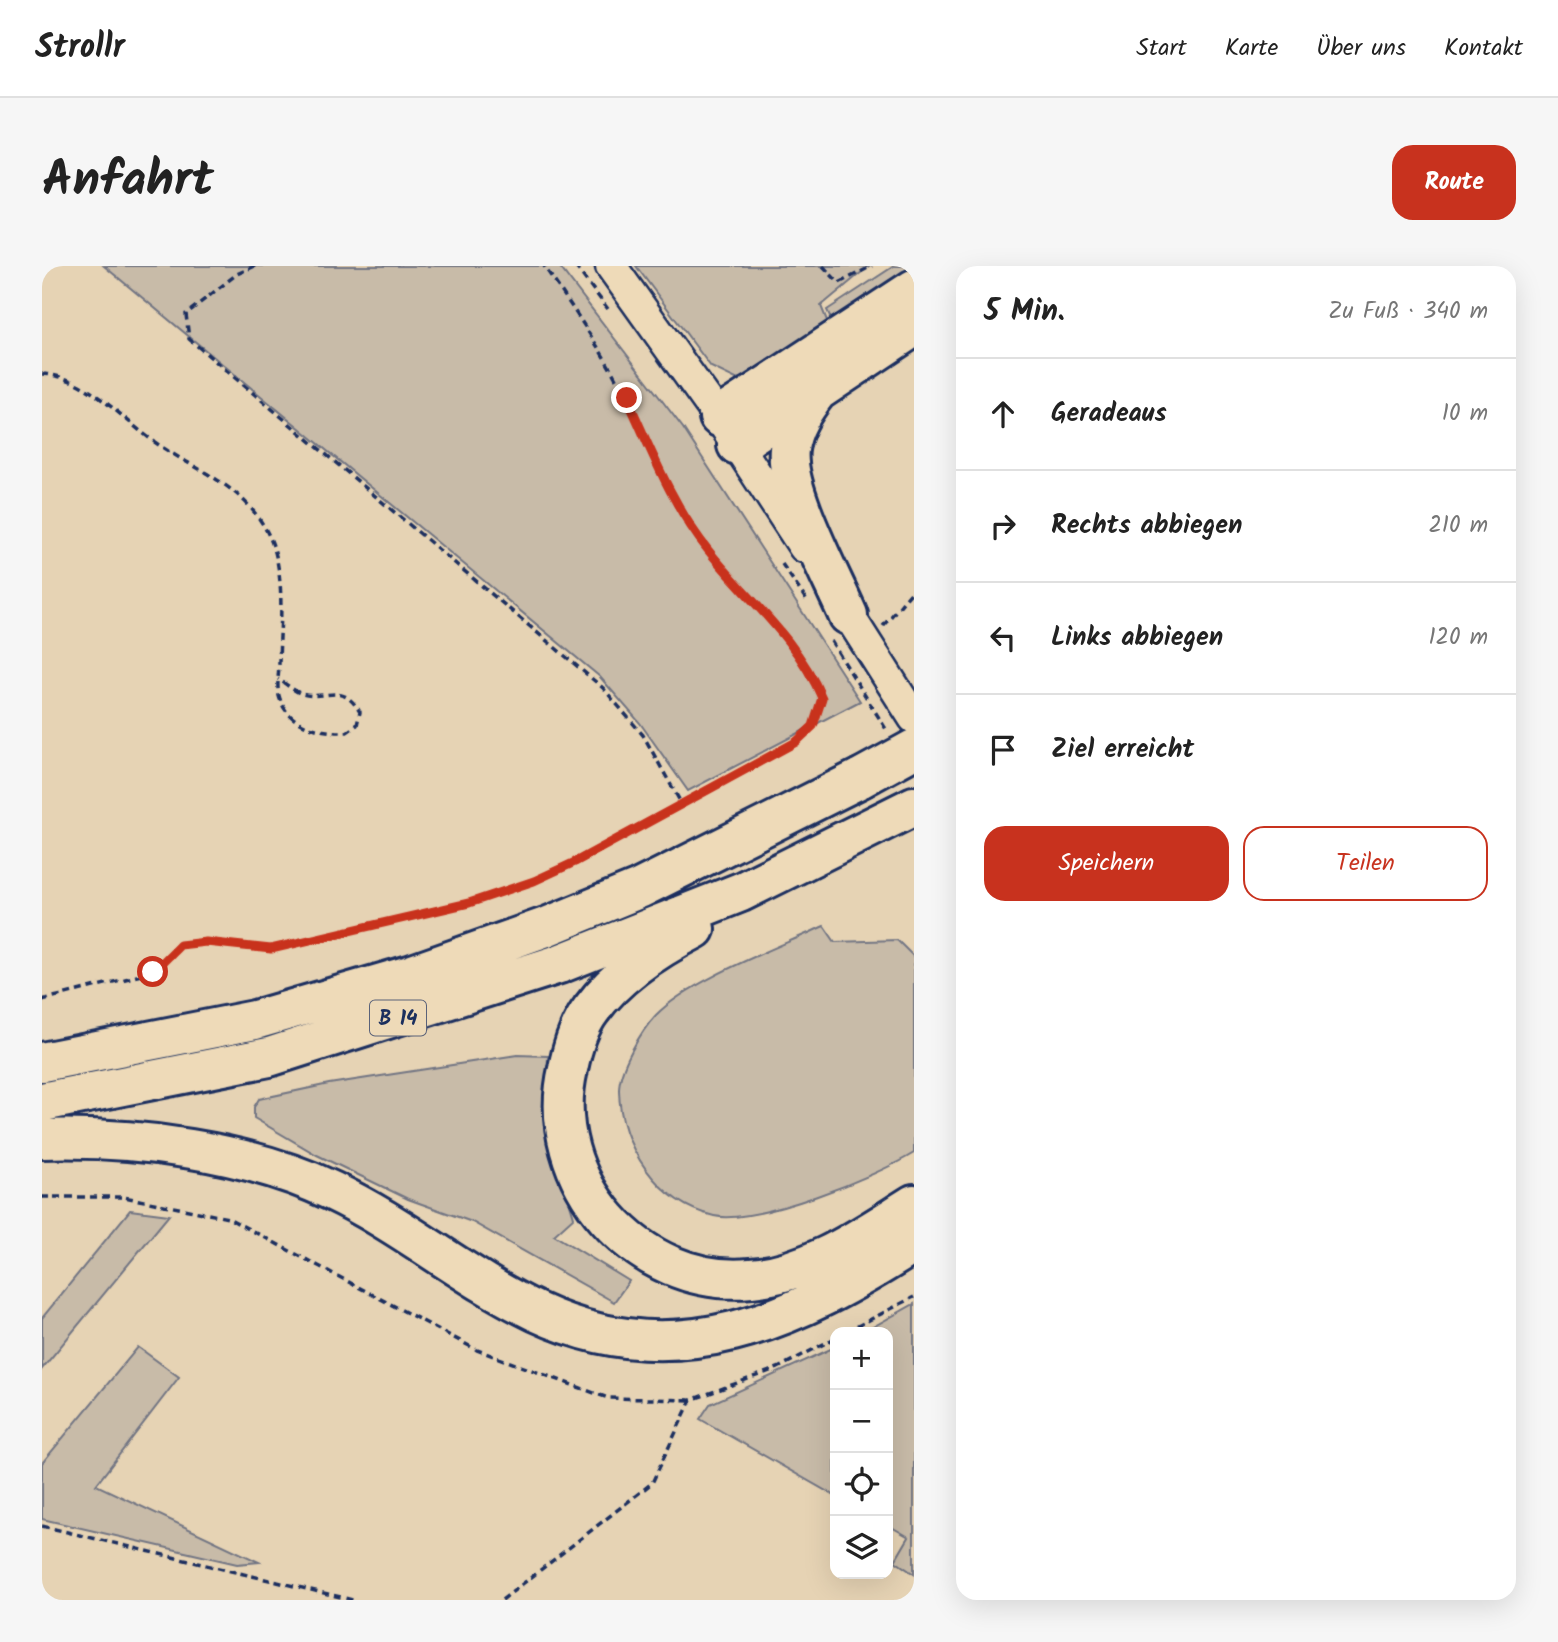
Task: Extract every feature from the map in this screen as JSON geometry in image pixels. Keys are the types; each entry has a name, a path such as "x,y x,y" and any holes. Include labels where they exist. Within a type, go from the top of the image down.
{"highway":[{"path":"728,431 914,289"},
{"path":"728,431 817,391 914,327"},
{"path":"817,391 802,412 792,438 790,473 847,629"},
{"name":"B 14","path":"42,1062 255,1020 410,975 546,927 639,889 861,778 903,744"},
{"name":"B 14","path":"42,1102 282,1054 559,964 741,892 900,814"},
{"path":"741,892 697,928 663,945 614,983 590,1011 573,1044 565,1080 562,1115 569,1152 582,1186 601,1214 624,1238 653,1257 689,1271 720,1278 750,1279 802,1266 861,1237 914,1204"},
{"path":"42,1139 130,1142 191,1150 285,1172 330,1190 387,1220 484,1282 538,1312 575,1326 629,1338 701,1338 762,1325 818,1301 914,1244"}],"street":[{"path":"611,266 728,431 847,629 914,718"}],"path":[{"path":"255,266 237,274 186,314 189,339 603,688 643,735 681,803"},
{"path":"42,1000 153,972 180,945 206,942 271,949 469,903 555,872 796,742 813,726 822,698 810,668 776,623 708,551 683,515 621,387 588,330 544,266"},
{"path":"575,266 614,317"},
{"path":"823,266 839,283 872,266"},
{"path":"42,374 67,379 81,387 159,446 240,496 267,531 280,576 278,679 280,700 292,717 309,728 347,732 357,724 360,712 353,702 339,693 300,693 278,679"},
{"path":"782,563 811,608"},
{"path":"903,744 847,629 914,589"},
{"path":"42,1197 124,1196 228,1218 477,1350 608,1398 691,1400 778,1368 830,1341"},
{"path":"856,1327 914,1297"},
{"path":"502,1600 652,1483 691,1400"},
{"path":"42,1526 353,1600"}],"shaded area":[{"path":"104,266 559,266 683,428 860,701 688,791 640,723 600,677"},
{"path":"636,266 869,266 821,306 830,328 767,370 736,379 711,367"},
{"path":"894,266 914,266 914,275 835,327 827,310"},
{"path":"824,926 835,942 897,940 914,957 914,1153 873,1174 786,1206 733,1217 714,1216 694,1209 676,1199 660,1185 635,1151 626,1131 619,1090 627,1061 650,1022 671,1002 712,977"},
{"path":"517,1055 548,1056 545,1123 574,1217 554,1235 629,1281 614,1302 472,1222 408,1199 317,1155 254,1118 254,1107 259,1099 329,1084"},
{"path":"130,1210 169,1215 42,1369 42,1318"},
{"path":"914,1304 914,1574 895,1561 909,1537 893,1528 893,1327 873,1327"},
{"path":"138,1347 179,1377 96,1485 259,1562 237,1564 42,1519 42,1463"},
{"path":"830,1349 830,1493 700,1419 710,1404"}],"route":[{"path":"153,972 180,945 206,942 235,948 271,949 469,903 534,881 575,862 796,742 813,726 822,698 810,668 776,623 708,551 683,515 627,398"}]}
